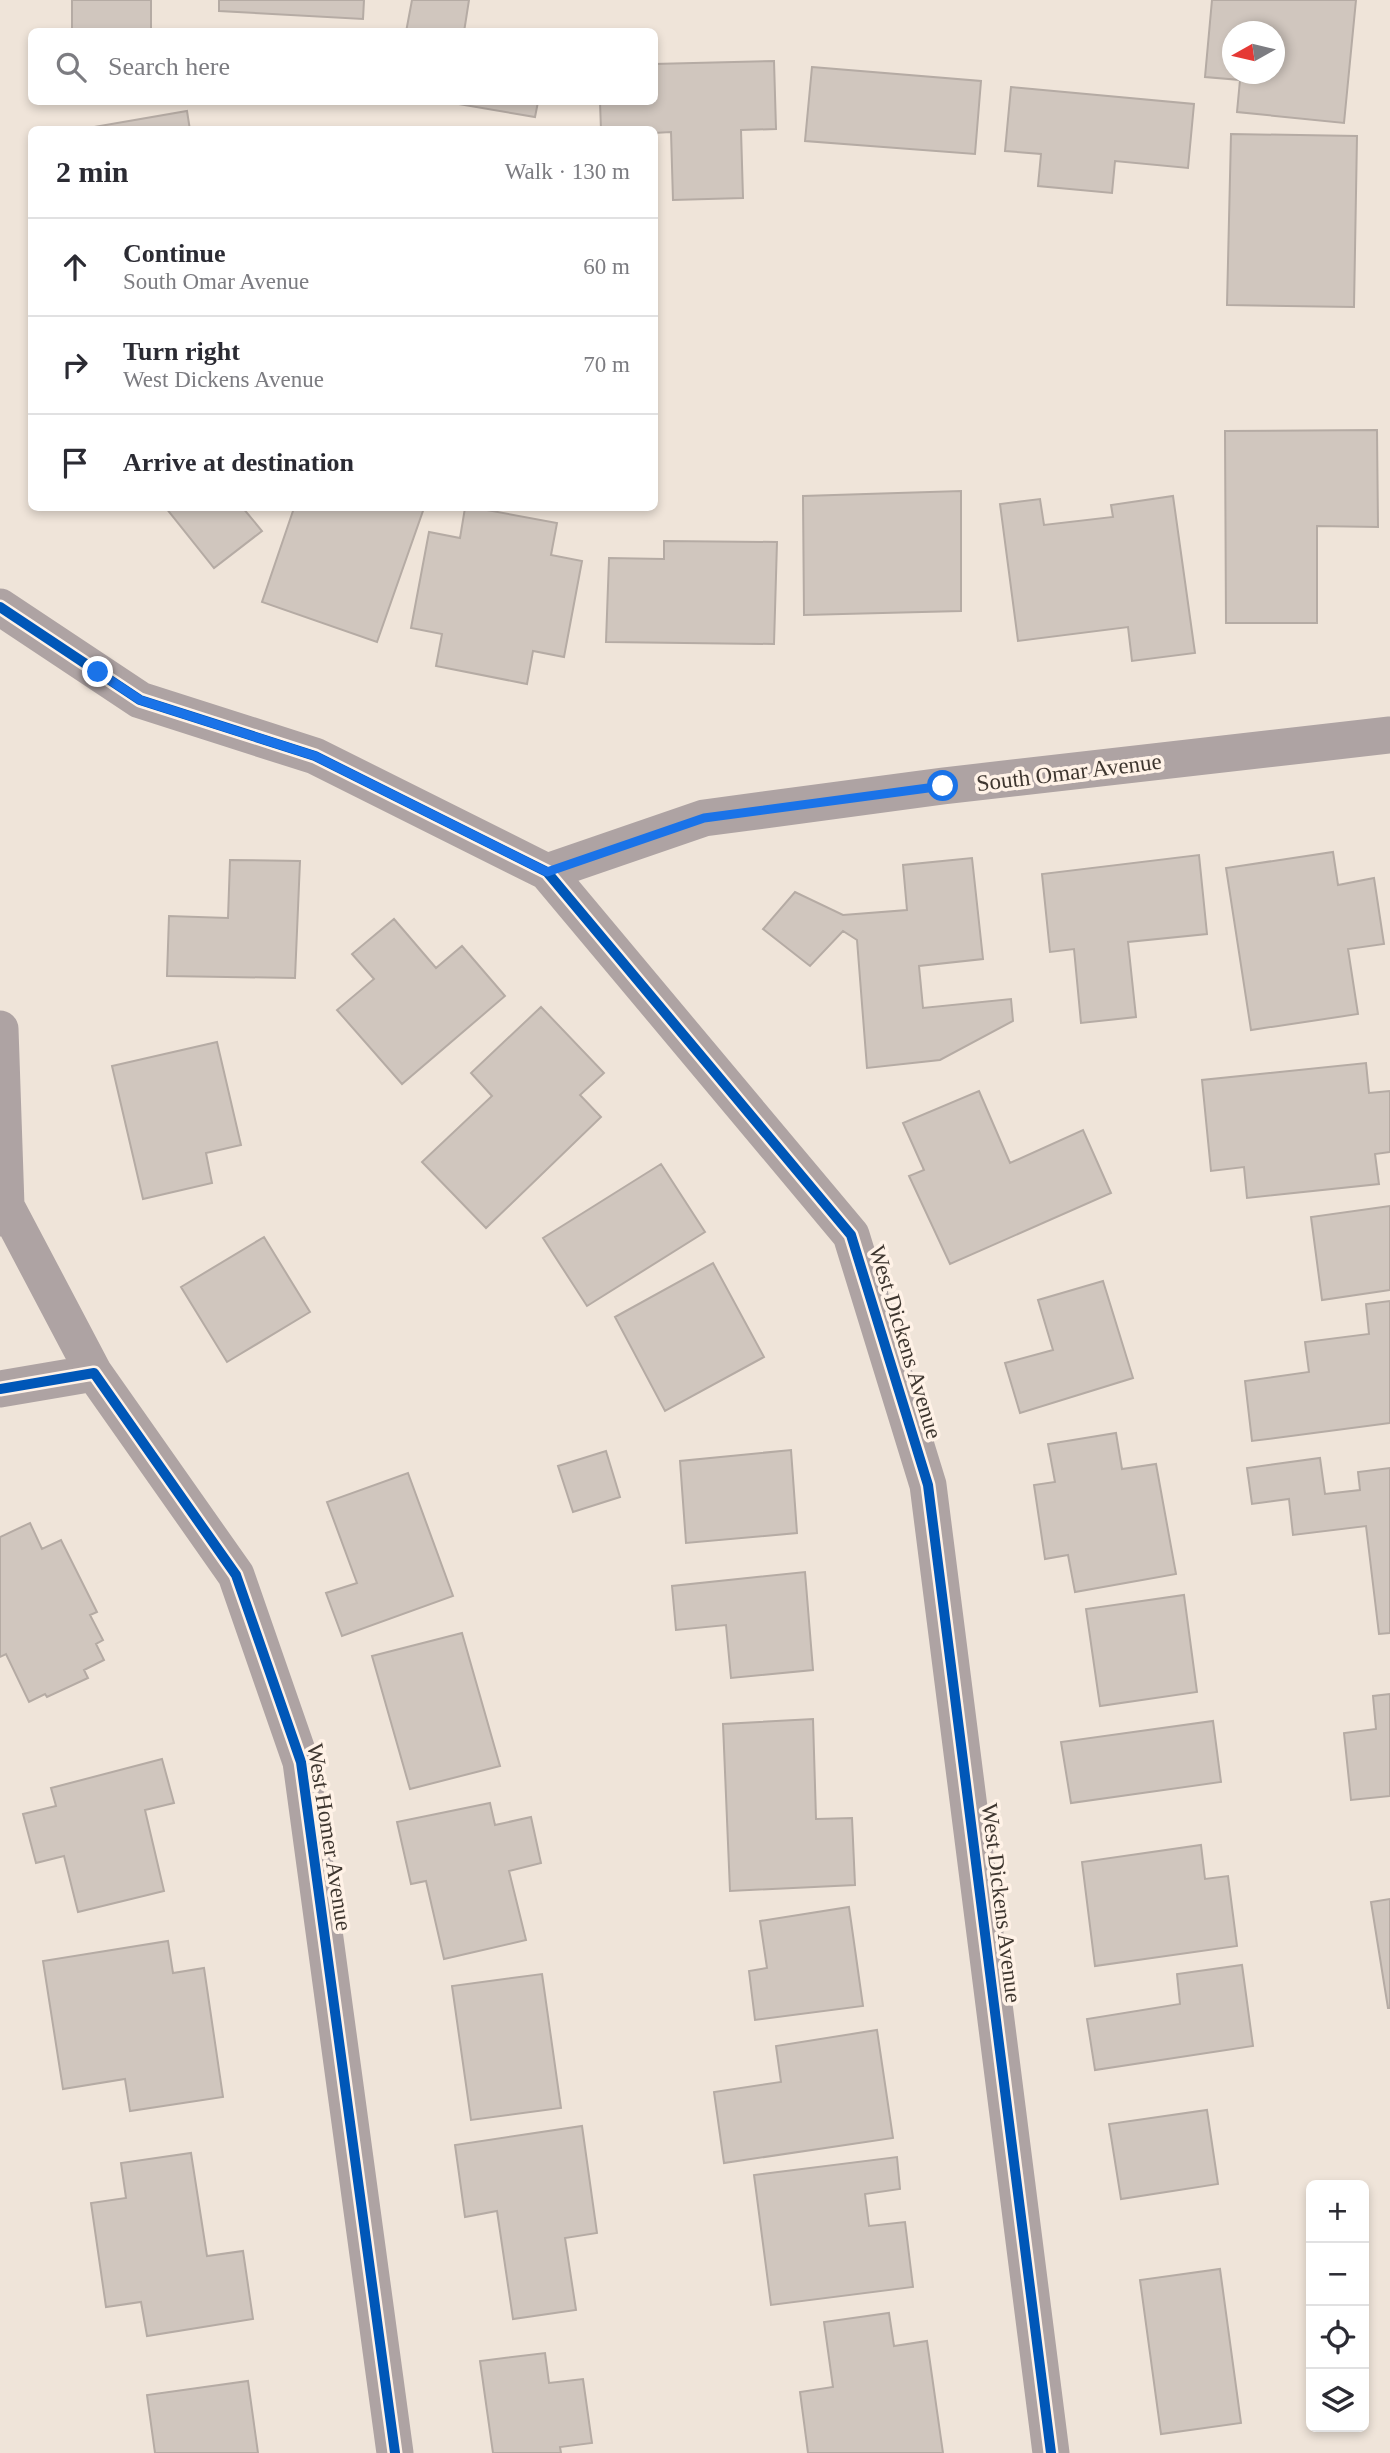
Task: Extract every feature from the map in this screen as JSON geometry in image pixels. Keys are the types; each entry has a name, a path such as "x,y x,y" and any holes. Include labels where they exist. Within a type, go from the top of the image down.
{"street":[{"name":"West Dickens Avenue","path":"0,607 140,700 315,756 547,872 851,1235 928,1485 1051,2453"},
{"name":"South Omar Avenue","path":"547,872 704,818 943,786 1390,735"},
{"path":"0,1028 3,1212"},
{"name":"West Homer Avenue","path":"3,1212 94,1373 236,1575 301,1762 394,2453"},
{"path":"0,1390 94,1373"}],"building":[{"path":"72,0 151,0 151,28 72,28"},
{"path":"219,0 364,0 363,19 219,11"},
{"path":"412,0 469,0 465,28 407,28"},
{"path":"1212,0 1356,0 1344,123 1237,112 1240,84 1285,84 1285,21 1222,21 1222,78 1205,77"},
{"path":"774,61 776,129 741,130 743,198 673,200 671,132 658,133 658,126 601,126 600,105 658,105 658,64"},
{"path":"812,67 981,81 975,154 805,141"},
{"path":"1011,87 1194,104 1188,168 1115,161 1112,193 1038,186 1041,154 1005,151"},
{"path":"465,105 537,105 535,117"},
{"path":"187,111 189,126 100,126"},
{"path":"1231,134 1357,136 1354,307 1227,305"},
{"path":"1377,430 1378,527 1317,526 1317,623 1226,623 1225,431"},
{"path":"961,491 961,611 804,615 803,496"},
{"path":"1173,496 1195,653 1132,661 1128,627 1018,641 1000,504 1040,499 1044,525 1113,517 1111,505"},
{"path":"168,511 245,511 262,531 214,568"},
{"path":"293,511 423,511 377,642 262,602"},
{"path":"464,511 492,511 557,523 551,555 582,561 564,657 533,651 527,684 436,666 442,634 411,628 429,532 460,538"},
{"path":"664,541 777,542 774,644 606,642 609,558 664,559"},
{"path":"1333,852 1338,885 1374,878 1384,944 1348,949 1358,1014 1251,1030 1226,868"},
{"path":"1199,855 1207,934 1128,942 1136,1017 1081,1023 1074,949 1050,952 1042,874"},
{"path":"972,858 983,959 919,966 923,1008 1011,999 1013,1021 940,1060 867,1068 857,940 843,931 810,966 763,929 795,892 843,915 907,910 903,865"},
{"path":"230,860 300,861 295,978 167,976 169,916 228,918"},
{"path":"394,919 436,968 462,946 505,996 402,1084 337,1010 374,979 352,954"},
{"path":"541,1007 604,1073 580,1095 601,1117 486,1228 422,1162 492,1096 471,1073"},
{"path":"217,1042 241,1145 206,1153 212,1183 143,1199 112,1066"},
{"path":"1366,1063 1369,1093 1390,1091 1390,1152 1375,1154 1379,1184 1247,1198 1244,1167 1211,1171 1202,1080"},
{"path":"979,1091 1010,1163 1083,1130 1111,1193 950,1264 909,1176 924,1170 903,1123"},
{"path":"661,1164 705,1232 587,1306 543,1238"},
{"path":"1390,1206 1390,1290 1322,1300 1311,1217"},
{"path":"264,1237 310,1312 227,1362 181,1287"},
{"path":"713,1263 764,1357 665,1411 615,1317"},
{"path":"1103,1281 1133,1378 1020,1413 1005,1363 1053,1350 1038,1300"},
{"path":"1390,1301 1390,1423 1252,1441 1245,1381 1309,1372 1305,1342 1369,1334 1366,1304"},
{"path":"1116,1433 1122,1469 1156,1464 1176,1574 1075,1592 1068,1555 1045,1559 1034,1485 1055,1482 1048,1444"},
{"path":"791,1450 797,1533 686,1543 680,1461"},
{"path":"606,1451 620,1497 573,1512 558,1466"},
{"path":"1320,1458 1325,1494 1360,1490 1358,1472 1390,1468 1390,1633 1379,1634 1366,1526 1293,1535 1289,1499 1252,1504 1247,1468"},
{"path":"408,1473 453,1596 342,1636 326,1593 357,1583 327,1502"},
{"path":"30,1523 42,1549 61,1540 97,1612 90,1615 103,1640 96,1644 104,1660 84,1670 88,1678 47,1697 45,1694 29,1702 6,1654 0,1657 0,1537"},
{"path":"805,1572 813,1670 731,1678 726,1625 676,1630 672,1586"},
{"path":"1184,1595 1197,1692 1100,1706 1086,1609"},
{"path":"462,1633 500,1766 410,1789 372,1656"},
{"path":"1390,1694 1390,1796 1351,1800 1344,1733 1376,1729 1373,1696"},
{"path":"813,1719 816,1819 852,1818 855,1885 730,1891 723,1724"},
{"path":"1213,1721 1221,1782 1071,1803 1061,1742"},
{"path":"162,1759 174,1803 145,1810 164,1891 78,1912 64,1856 36,1863 23,1814 56,1806 51,1788"},
{"path":"490,1803 495,1825 531,1817 541,1863 509,1871 526,1940 444,1959 426,1881 411,1884 397,1822"},
{"path":"1201,1845 1205,1879 1228,1876 1237,1946 1095,1966 1082,1862"},
{"path":"1390,1899 1390,2008 1388,2008 1371,1902"},
{"path":"849,1907 863,2006 755,2020 749,1971 767,1968 760,1921"},
{"path":"168,1941 173,1973 204,1968 223,2097 130,2111 125,2079 63,2089 43,1961"},
{"path":"1242,1965 1253,2046 1095,2070 1087,2019 1180,2004 1177,1974"},
{"path":"542,1974 561,2108 471,2120 452,1986"},
{"path":"877,2030 893,2138 724,2163 714,2092 781,2082 776,2046"},
{"path":"1207,2110 1218,2184 1121,2199 1109,2124"},
{"path":"582,2126 597,2233 565,2238 576,2310 513,2319 497,2211 465,2217 455,2145"},
{"path":"191,2153 207,2256 243,2251 253,2319 147,2336 141,2302 106,2307 91,2203 126,2198 121,2163"},
{"path":"897,2157 900,2189 865,2194 869,2226 905,2222 913,2287 771,2305 754,2175"},
{"path":"1220,2269 1241,2423 1161,2434 1140,2280"},
{"path":"889,2313 894,2346 927,2341 943,2453 808,2453 800,2392 833,2387 824,2322"},
{"path":"545,2353 549,2383 583,2379 592,2443 560,2447 561,2453 493,2453 480,2361"},
{"path":"248,2381 258,2453 155,2453 147,2395"}],"cycle path":[{"path":"0,607 140,700 315,756 547,872 851,1235 928,1485 1051,2453"},
{"path":"0,1389 94,1373 236,1575 301,1762 395,2453"}],"route":[{"path":"98,672 140,700 315,756 547,872 704,818 943,786"}]}
